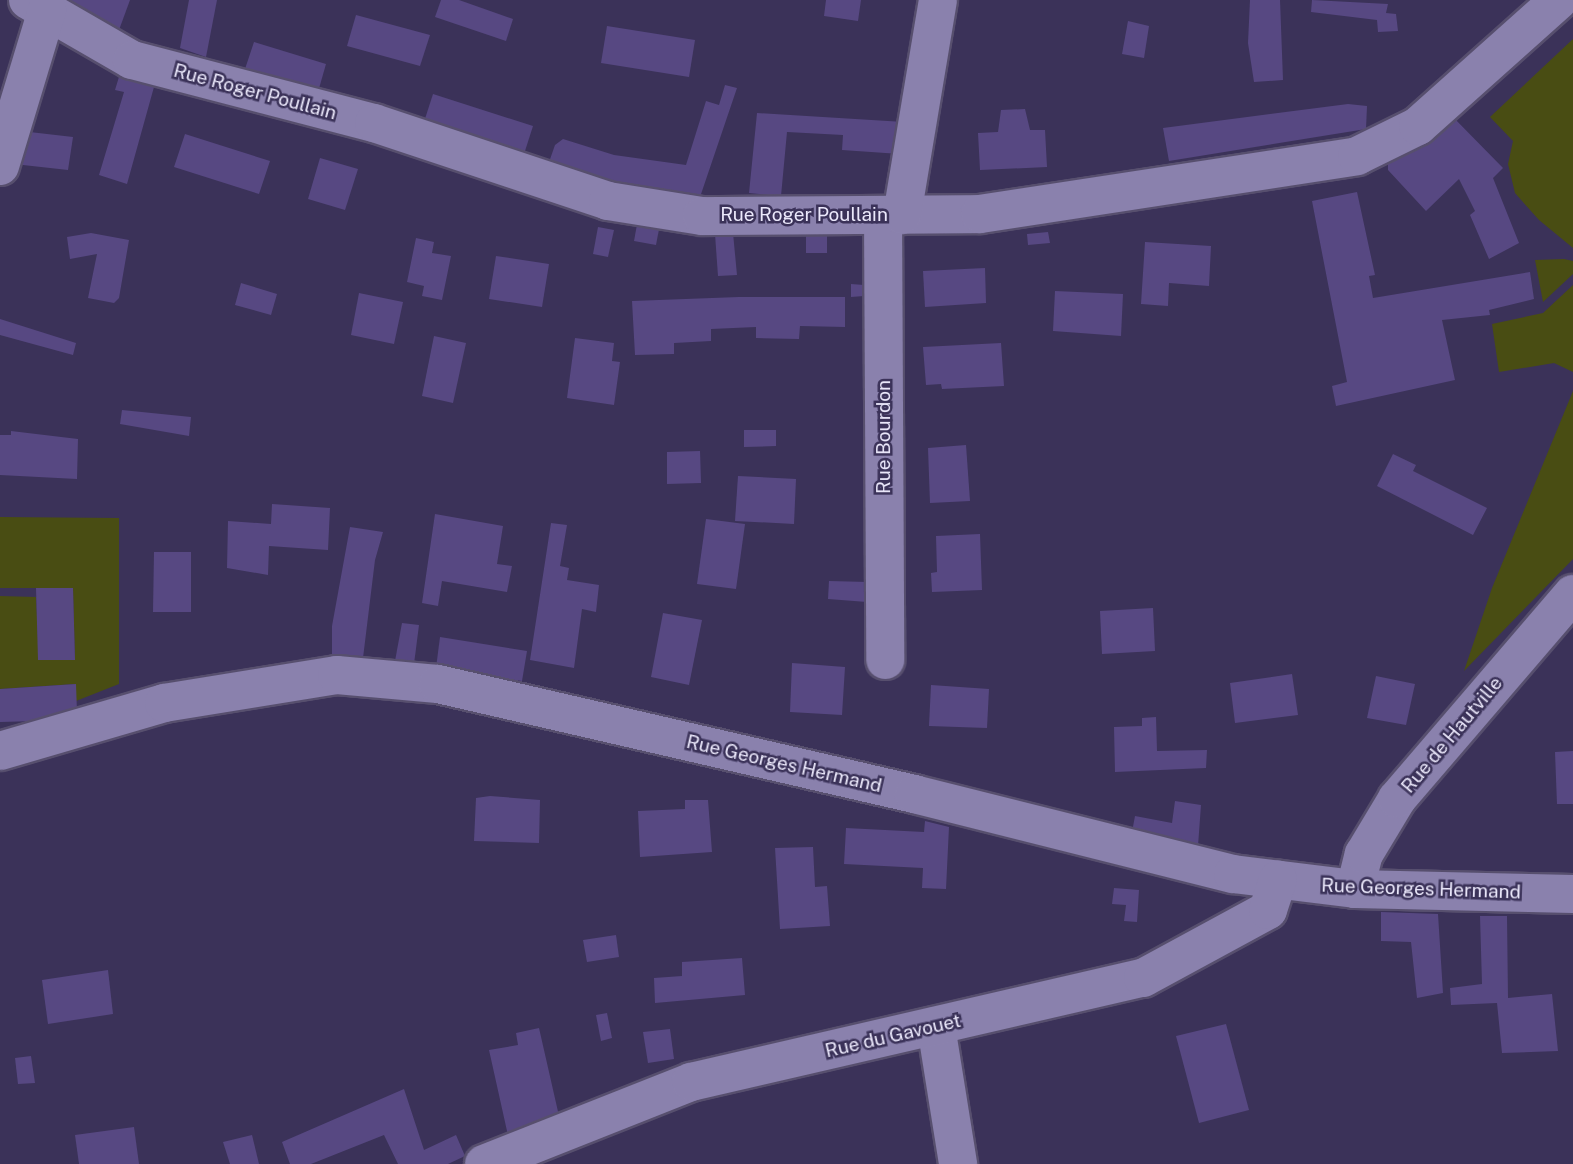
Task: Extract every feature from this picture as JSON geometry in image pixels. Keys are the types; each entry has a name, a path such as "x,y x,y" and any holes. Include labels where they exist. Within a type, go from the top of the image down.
{"street":[{"name":"Rue Bourdon","path":"885,660 893,215 939,0"},
{"name":"Rue Roger Poullain","path":"37,5 132,60 374,123 608,201 702,216 980,214 1357,156 1418,126 1559,0"},
{"path":"0,166 37,5"},
{"name":"Rue de Hautville","path":"1355,890 1364,853 1397,799 1573,594"},
{"name":"Rue Georges Hermand","path":"0,751 164,703 337,675 438,684 914,794 1233,874 1355,890 1573,894"},
{"name":"Rue du Gavouet","path":"484,1164 691,1082 1143,978 1268,910 1278,880"},
{"path":"936,1026 958,1164"}],"green space":[{"path":"1573,39 1573,248 1539,220 1515,193 1508,164 1513,141 1490,117"},
{"path":"1535,260 1573,261 1573,274 1543,302"},
{"path":"1573,285 1573,372 1554,363 1499,372 1492,324 1543,313"},
{"path":"1573,391 1573,559 1464,671 1492,588"},
{"path":"0,517 119,518 119,684 76,701 75,684 0,689 0,596 36,597 39,660 75,659 73,588 0,588"}],"building":[{"path":"54,0 130,0 119,30"},
{"path":"189,0 217,0 206,57 180,48"},
{"path":"441,0 459,0 513,19 506,41 435,17"},
{"path":"826,0 861,0 858,21 824,16"},
{"path":"1250,0 1280,0 1283,80 1254,82 1248,43"},
{"path":"1312,0 1388,4 1386,13 1396,14 1398,31 1378,32 1377,20 1311,12"},
{"path":"356,15 430,35 420,66 347,46"},
{"path":"1128,21 1149,26 1144,58 1122,54"},
{"path":"607,26 695,40 689,77 601,63"},
{"path":"254,42 326,64 318,92 245,69"},
{"path":"125,57 159,69 127,184 99,175 124,92 115,90"},
{"path":"725,85 737,88 699,200 633,189 548,165 555,145 563,139 614,155 686,165 706,101 719,105"},
{"path":"433,94 533,126 525,151 520,156 423,125"},
{"path":"1348,104 1367,106 1366,129 1169,161 1163,128"},
{"path":"1025,109 1030,130 1045,130 1047,167 980,170 978,133 998,132 1001,110"},
{"path":"757,113 904,122 900,154 842,150 843,135 787,132 781,196 749,193"},
{"path":"1451,115 1503,168 1493,178 1519,243 1489,259 1470,215 1475,211 1459,179 1426,211 1388,170 1388,162"},
{"path":"21,131 73,137 68,170 14,164"},
{"path":"185,134 270,161 259,194 174,167"},
{"path":"320,158 358,169 345,210 308,199"},
{"path":"1357,192 1375,275 1369,276 1373,298 1530,272 1534,299 1489,310 1490,315 1442,320 1455,380 1336,406 1332,386 1347,382 1312,201"},
{"path":"638,219 660,224 656,245 634,241"},
{"path":"598,227 614,230 608,257 593,254"},
{"path":"827,229 827,253 806,253 806,230"},
{"path":"1048,232 1050,243 1028,245 1027,234"},
{"path":"91,233 129,240 119,298 114,303 88,298 97,254 70,259 67,237"},
{"path":"733,233 737,275 718,276 715,234"},
{"path":"416,238 434,242 432,253 451,256 442,300 422,296 424,286 407,282"},
{"path":"1145,242 1211,246 1209,286 1169,283 1168,306 1141,304"},
{"path":"496,256 549,264 542,307 489,299"},
{"path":"985,268 986,303 925,307 923,271"},
{"path":"241,283 277,294 271,315 235,305"},
{"path":"851,284 864,285 864,296 851,297"},
{"path":"1055,291 1123,294 1121,336 1053,331"},
{"path":"359,293 403,302 394,344 351,335"},
{"path":"845,297 845,327 800,326 799,339 756,338 756,327 711,329 711,341 674,343 674,354 635,355 632,301"},
{"path":"0,319 76,343 73,355 0,335"},
{"path":"434,336 466,343 453,403 422,396"},
{"path":"575,338 614,343 612,361 620,362 614,405 567,398"},
{"path":"1001,343 1004,386 942,389 941,384 926,385 923,347"},
{"path":"122,410 191,417 189,436 120,424"},
{"path":"744,430 776,430 776,446 744,447"},
{"path":"11,431 78,439 77,479 0,475 0,435 11,435"},
{"path":"966,445 970,501 930,503 928,448"},
{"path":"700,451 701,483 667,484 667,452"},
{"path":"1393,454 1416,465 1413,471 1487,508 1473,535 1377,486"},
{"path":"738,476 796,479 794,524 735,521"},
{"path":"272,504 330,508 328,550 269,546 268,575 227,568 228,521 271,524"},
{"path":"435,514 503,526 497,564 512,566 507,592 442,581 438,606 422,603"},
{"path":"706,519 745,524 736,589 697,584"},
{"path":"551,523 567,525 560,566 569,568 567,580 599,585 596,612 582,609 574,668 530,660"},
{"path":"350,527 383,532 375,560 363,658 332,656 332,626"},
{"path":"980,534 982,590 932,592 931,573 937,572 936,536"},
{"path":"154,552 191,552 191,612 153,612"},
{"path":"829,581 868,582 867,602 828,599"},
{"path":"36,588 73,588 75,660 38,660"},
{"path":"1153,608 1155,651 1102,654 1100,611"},
{"path":"663,613 702,620 689,685 651,677"},
{"path":"402,623 419,625 414,664 395,661"},
{"path":"440,637 527,651 522,681 436,668"},
{"path":"792,663 845,667 842,715 790,712"},
{"path":"1292,674 1298,715 1235,723 1230,683"},
{"path":"1376,676 1415,684 1406,725 1367,718"},
{"path":"76,684 77,712 37,721 0,722 0,689"},
{"path":"931,685 989,689 987,728 929,726"},
{"path":"1156,717 1157,751 1207,750 1206,768 1115,772 1114,727 1142,726 1142,718"},
{"path":"1573,751 1573,804 1557,804 1555,752"},
{"path":"490,796 540,800 539,843 474,841 476,798"},
{"path":"685,800 708,800 712,852 640,857 638,811 685,809"},
{"path":"1175,801 1201,805 1198,846 1132,832 1135,816 1172,823"},
{"path":"925,821 949,827 946,889 922,888 923,868 844,864 846,828 924,832"},
{"path":"813,847 815,887 827,886 830,926 780,929 775,848"},
{"path":"1114,888 1139,890 1137,922 1124,921 1126,905 1112,904"},
{"path":"1381,912 1438,914 1443,993 1417,998 1411,942 1381,941"},
{"path":"1480,916 1507,916 1508,998 1552,994 1558,1051 1502,1053 1497,1003 1451,1005 1450,988 1482,984"},
{"path":"616,935 619,957 587,962 583,940"},
{"path":"742,958 745,995 655,1003 654,978 682,976 682,962"},
{"path":"108,970 113,1014 48,1024 42,980"},
{"path":"607,1013 612,1038 601,1041 596,1015"},
{"path":"1226,1024 1249,1110 1199,1123 1176,1036"},
{"path":"539,1028 559,1116 509,1140 489,1050 518,1045 516,1033"},
{"path":"670,1029 674,1059 648,1063 643,1032"},
{"path":"31,1056 35,1083 18,1084 15,1058"},
{"path":"404,1089 424,1150 456,1135 465,1156 448,1164 398,1164 384,1135 311,1164 290,1164 282,1142"},
{"path":"134,1127 139,1164 79,1164 75,1135"},
{"path":"252,1135 259,1164 230,1164 223,1142"}]}
